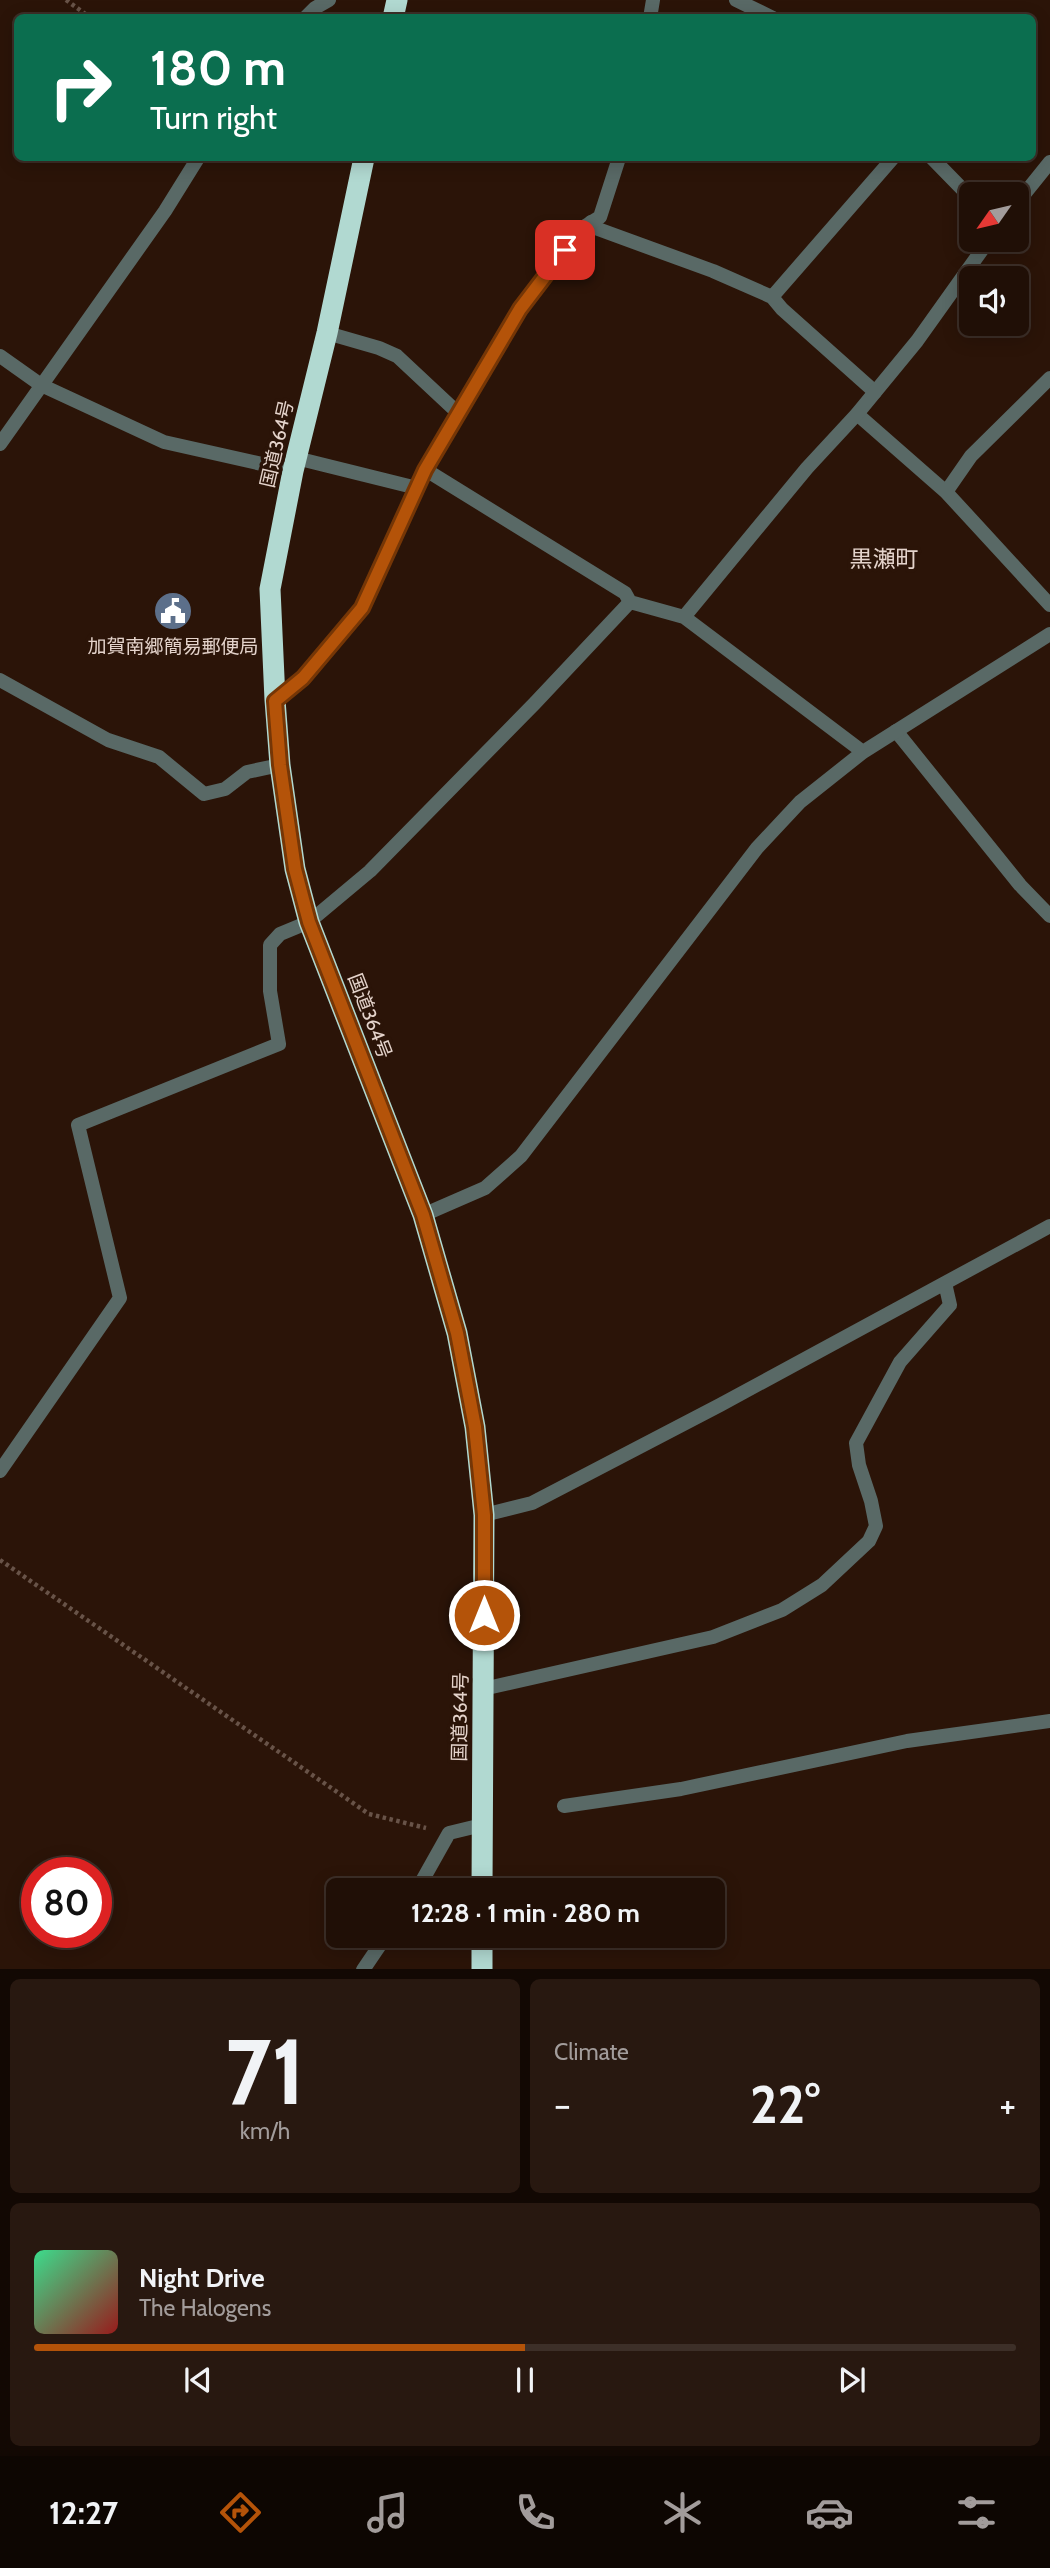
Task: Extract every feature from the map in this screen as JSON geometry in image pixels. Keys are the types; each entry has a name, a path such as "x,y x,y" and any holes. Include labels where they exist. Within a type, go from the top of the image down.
{"highway":[{"name":"国道364号","path":"363,161 270,589 275,701 280,765 295,869 309,922 423,1215 457,1333 475,1427 484,1515 482,1878"},
{"path":"482,1948 482,1969"}],"street":[{"path":"309,14 329,0"},
{"path":"736,0 764,14"},
{"path":"0,444 165,211 196,161"},
{"path":"275,701 303,678 362,608 425,470 520,309 579,230 600,217 618,161"},
{"path":"772,297 889,161"},
{"path":"935,161 959,186"},
{"path":"1029,188 1050,162"},
{"path":"591,222 598,229 713,271 772,297 875,392"},
{"path":"684,617 807,468 857,414 917,341 980,252"},
{"path":"327,333 397,356 458,413"},
{"path":"0,356 41,385 164,442 417,488"},
{"path":"946,492 971,456 1050,378"},
{"path":"857,414 946,492 1050,605"},
{"path":"425,470 625,593 630,602 684,617 863,752"},
{"path":"0,1471 120,1298 78,1125 279,1044 270,991 270,945 281,934 309,922 370,871 535,704 630,602"},
{"path":"423,1215 485,1188 521,1156 757,848 800,802 863,752 1050,634"},
{"path":"0,680 107,740 159,757 204,794 225,789 247,772 280,765"},
{"path":"896,731 1020,885 1050,916"},
{"path":"484,1515 533,1503 1050,1226"},
{"path":"484,1689 713,1637 782,1610 822,1585 869,1541 876,1525 859,1465 856,1443 900,1362 950,1305 945,1283"},
{"path":"564,1806 681,1789 908,1741 1021,1727 1050,1720"},
{"path":"424,1878 449,1833 482,1825"},
{"path":"363,1969 378,1948"}],"path":[{"path":"66,0 85,14"},
{"path":"0,1560 369,1814 449,1833"}],"place":[{"name":"加賀南郷簡易郵便局","path":"173,611"}],"district":[{"name":"黒瀬町","path":"884,559"}],"route":[{"path":"484,1615 484,1515 475,1427 457,1333 423,1215 309,922 295,869 280,765 275,701 303,678 362,608 425,470 520,309 565,250"}]}
